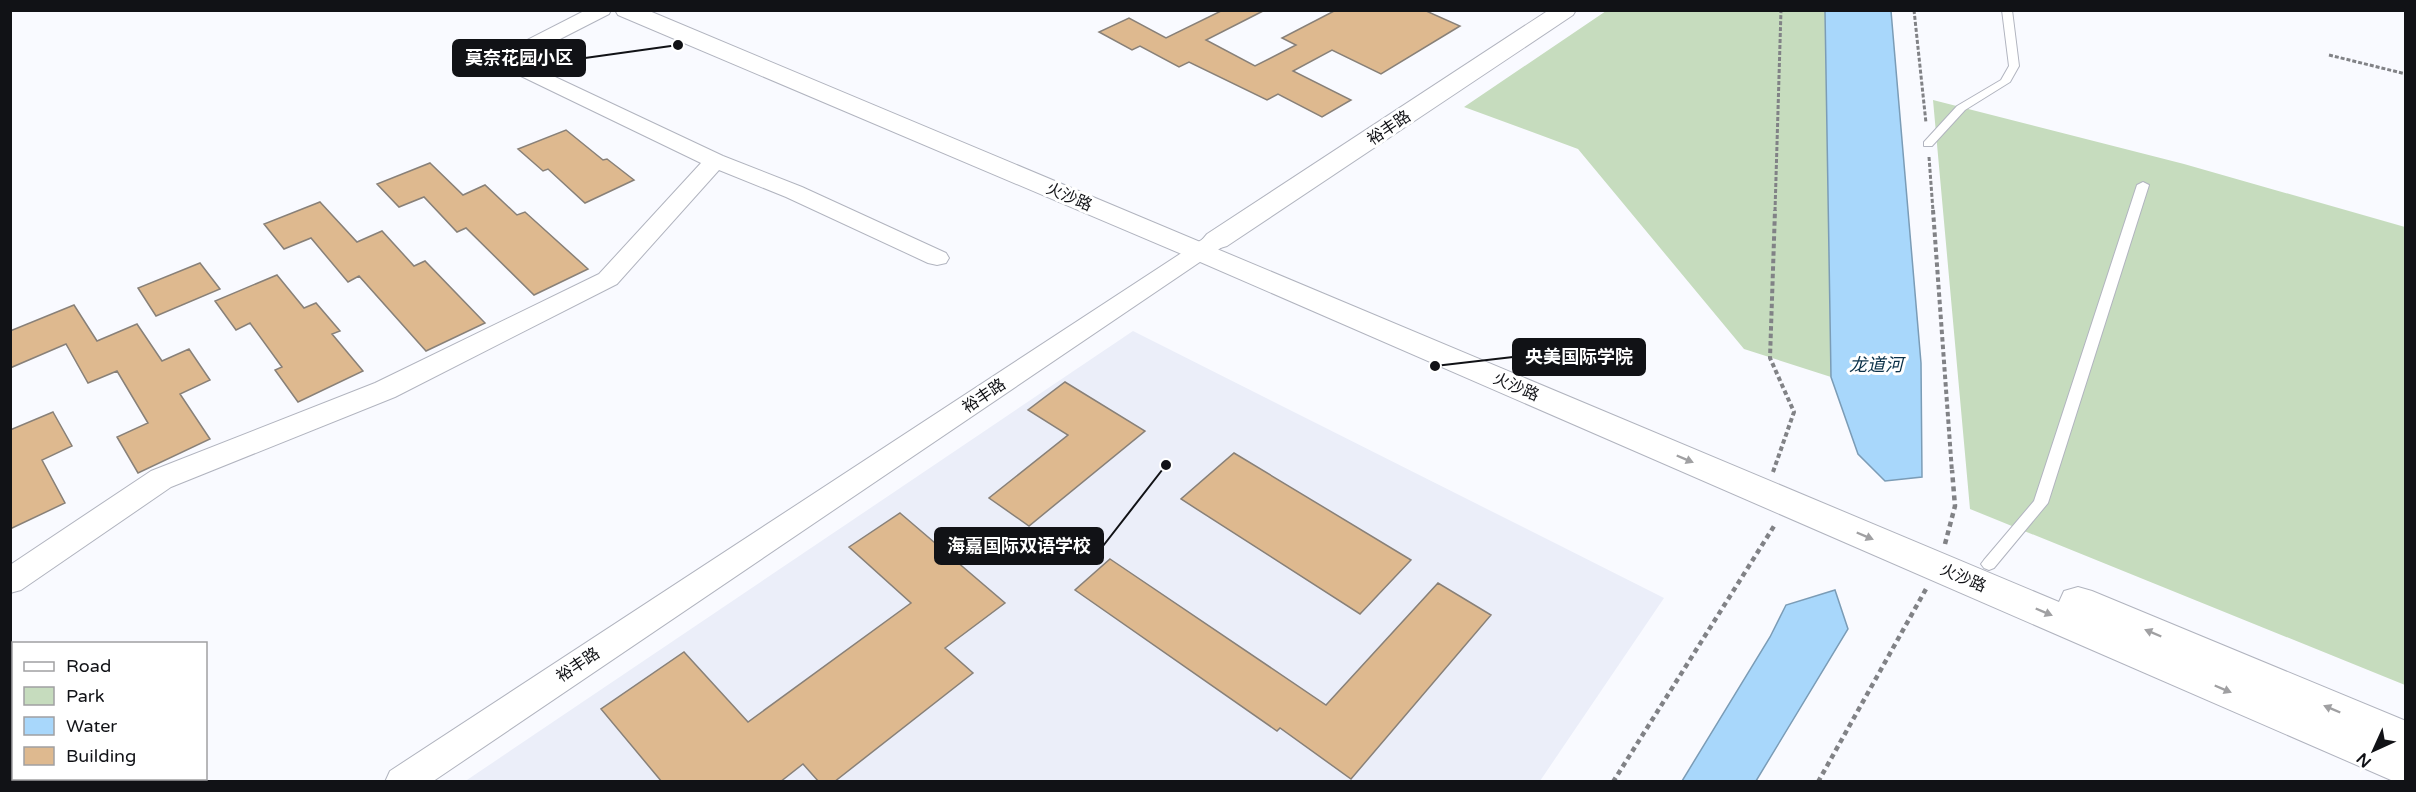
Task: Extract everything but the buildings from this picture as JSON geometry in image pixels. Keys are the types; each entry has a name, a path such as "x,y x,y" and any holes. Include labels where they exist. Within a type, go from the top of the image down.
{"main road":[{"name":"火沙路","path":"626,10 1773,473 1941,556 2406,767"},
{"name":"火沙路","path":"663,10 1209,246 1789,503 1941,556 1989,564 2406,740"},
{"name":"裕丰路","path":"1209,246 1565,10"}],"street":[{"path":"602,10 503,60 715,161 794,192 937,258"},
{"path":"10,581 160,479 385,390 608,279 715,161"},
{"name":"裕丰路","path":"402,782 1209,246"}],"lane":[{"path":"1928,144 1961,108 2005,82 2014,66 2007,10"},
{"path":"1989,564 2041,503 2143,185"}],"path":[{"path":"1773,473 1794,412 1770,358 1781,10"},
{"path":"1818,782 1941,556 1955,506 1928,144 1914,10"},
{"path":"2329,55 2406,74"},
{"path":"1613,782 1789,503"}],"shaded area":[{"path":"1133,331 1664,598 1540,781 464,782"}],"green space":[{"path":"1606,11 1825,11 1831,377 1744,349 1578,149 1464,107"},
{"path":"1933,100 2184,164 2405,227 2405,685 1970,509"}],"water":[{"name":"龙道河","path":"1825,11 1891,11 1921,363 1922,477 1885,481 1858,454 1831,377"},
{"path":"1835,590 1848,629 1756,781 1682,781 1770,637 1786,605"}],"place":[{"name":"莫奈花园小区","path":"678,45"},
{"name":"央美国际学院","path":"1435,366"},
{"name":"海嘉国际双语学校","path":"1166,465"}]}
